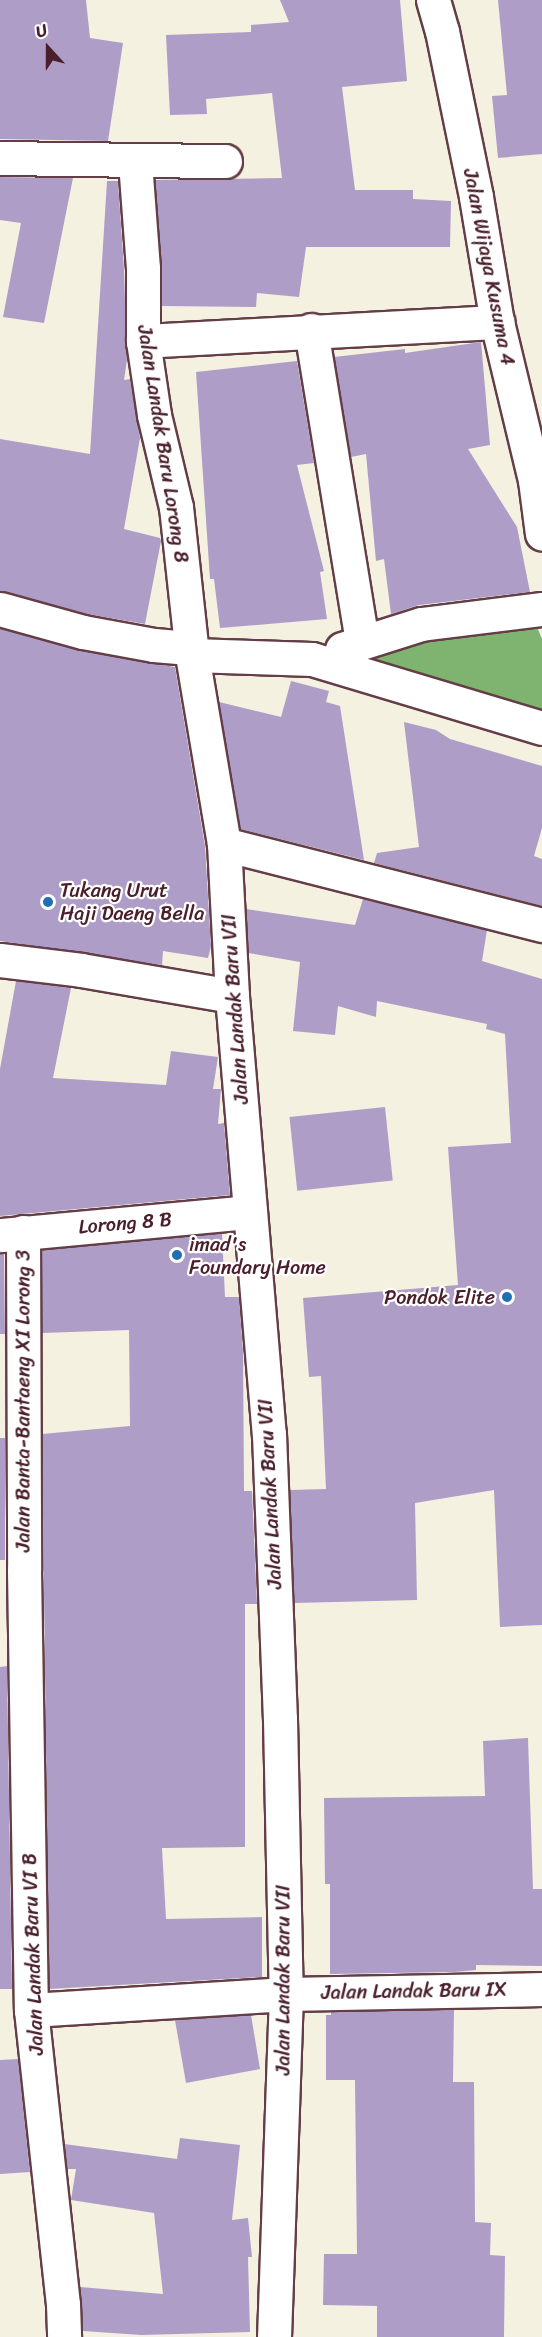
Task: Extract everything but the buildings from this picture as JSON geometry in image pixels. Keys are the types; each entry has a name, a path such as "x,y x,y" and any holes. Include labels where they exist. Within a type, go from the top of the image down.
{"street":[{"name":"Jalan Wijaya Kusuma 4","path":"433,0 442,31 476,197 497,322 535,480 542,534"},
{"path":"0,158 135,162 225,161"},
{"name":"Jalan Landak Baru Lorong 8","path":"135,162 143,268 143,341 154,415 176,507 192,652"},
{"path":"143,341 311,330 497,322"},
{"path":"311,330 362,642"},
{"path":"0,609 83,632 192,652 312,659 542,728"},
{"path":"312,659 421,624 542,609"},
{"name":"Jalan Landak Baru VII","path":"192,652 224,844 232,996 269,1434 280,1719 286,1994 274,2337"},
{"path":"224,844 542,925"},
{"path":"0,960 81,970 232,996"},
{"name":"Lorong 8 B","path":"11,1234 250,1212"},
{"name":"Jalan Banta-Bantaeng XI Lorong 3","path":"11,1234 12,1571"},
{"name":"Jalan Landak Baru VI B","path":"12,1571 31,2010 63,2304 64,2337"},
{"name":"Jalan Landak Baru IX","path":"31,2010 286,1994 542,1989"}],"green space":[{"path":"535,622 542,639 542,718 398,675 371,656 427,634"}],"place":[{"name":"Tukang Urut Haji Daeng Bella","path":"48,902"},
{"name":"imad's Foundary Home","path":"177,1255"},
{"name":"Pondok Elite","path":"507,1297"}]}
